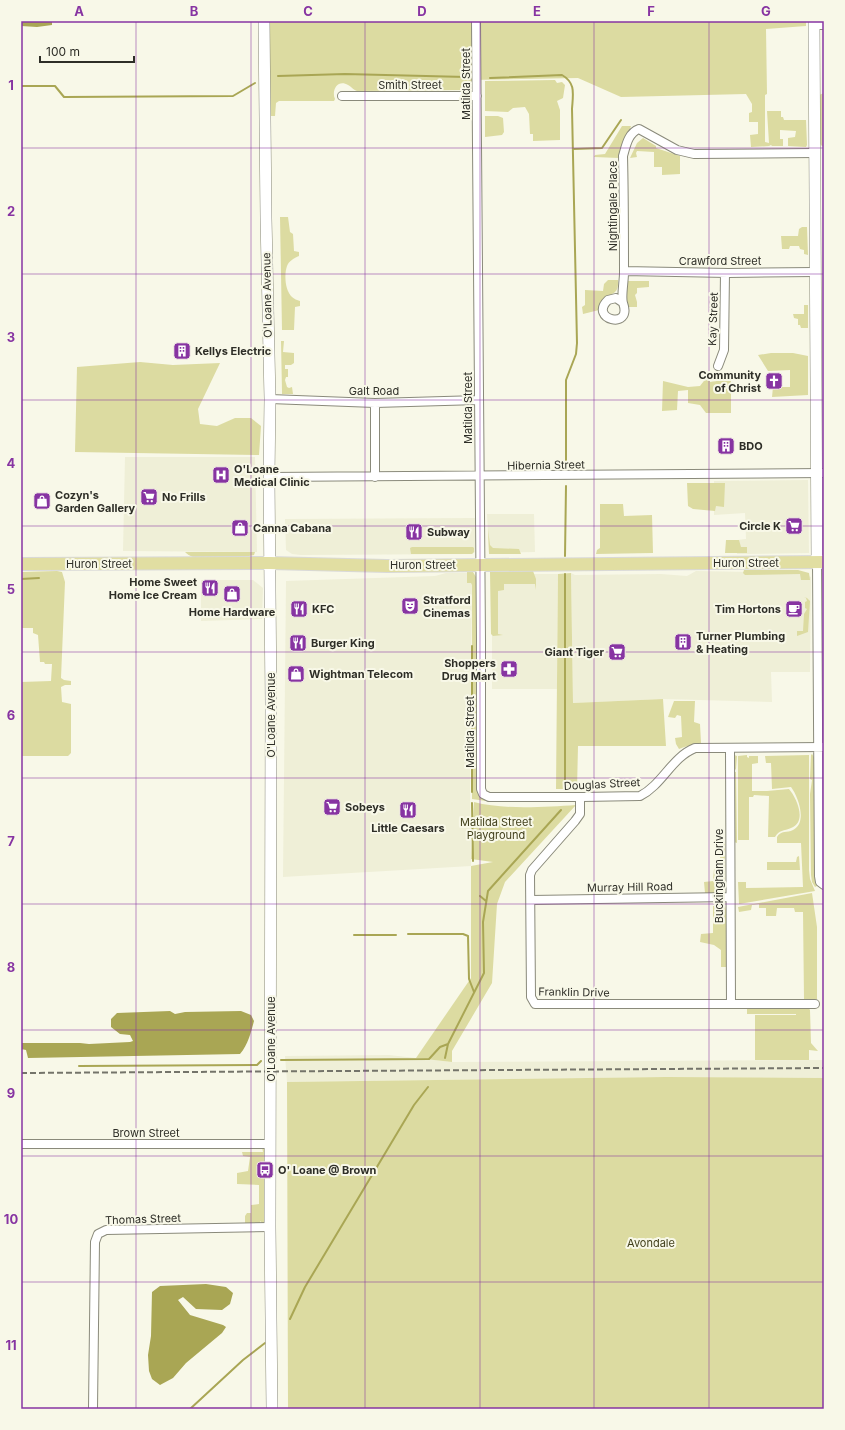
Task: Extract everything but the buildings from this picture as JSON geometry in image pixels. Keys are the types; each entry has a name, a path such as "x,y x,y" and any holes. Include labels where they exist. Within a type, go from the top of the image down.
{"main road":[{"name":"Huron Street","path":"21,564 270,563 387,566 820,562"}],"street":[{"name":"O'Loane Avenue","path":"264,21 270,399 270,1227 272,1409"},
{"name":"Matilda Street","path":"476,21 481,790 483,794"},
{"path":"817,24 819,153 815,272 820,473 821,747 819,876 820,882 824,885"},
{"name":"Smith Street","path":"342,96 477,96"},
{"name":"Nightingale Place","path":"622,302 624,271 623,156 629,139 635,130 639,129 677,150 694,154 819,153"},
{"name":"Crawford Street","path":"624,271 725,273 815,272"},
{"name":"Kay Street","path":"718,366 724,350 725,273"},
{"name":"Galt Road","path":"270,399 374,403 479,400"},
{"path":"374,403 375,477"},
{"name":"Hibernia Street","path":"269,478 820,473"},
{"name":"Douglas Street","path":"483,794 489,797 640,796 646,793 682,756 695,748 821,747"},
{"name":"Buckingham Drive","path":"730,748 731,1004"},
{"name":"Franklin Drive","path":"580,797 580,814 532,870 530,875 531,997 535,1004 815,1004"},
{"name":"Murray Hill Road","path":"531,900 730,897"},
{"name":"Brown Street","path":"21,1144 270,1144"},
{"name":"Thomas Street","path":"93,1409 95,1242 98,1234 106,1230 270,1227"}],"shaded area":[{"path":"21,21 52,21 52,25 37,27 21,26"},
{"path":"125,457 255,457 257,552 123,551"},
{"path":"808,480 809,553 737,554 737,540 746,539 745,513 714,515 714,481"},
{"path":"487,514 534,514 535,552 489,553"},
{"path":"475,518 475,552 472,554 301,555 292,554 286,550 285,519"},
{"path":"696,571 803,573 811,577 810,672 771,672 772,702 663,699 573,703 571,573 575,575 661,574 687,576"},
{"path":"446,573 472,573 470,789 471,866 283,877 286,581 435,576"},
{"path":"492,574 558,574 557,689 492,689"},
{"path":"201,580 253,580 263,588 262,619 201,621"},
{"path":"170,1011 175,1014 185,1012 241,1011 251,1015 254,1021 247,1043 240,1054 28,1058 26,1050 21,1049 21,1043 89,1044 130,1042 133,1041 130,1035 120,1034 111,1027 111,1019 117,1013"},
{"path":"389,1055 452,1062 824,1060 824,1078 666,1077 287,1082 285,1056"},
{"path":"206,1284 226,1287 233,1293 230,1304 222,1310 196,1309 183,1297 178,1300 190,1315 226,1327 222,1333 186,1363 173,1378 160,1385 152,1379 149,1371 148,1355 151,1336 152,1292 160,1286"}],"green space":[{"path":"269,21 806,21 806,26 766,29 767,94 765,95 765,142 769,143 767,111 781,111 781,117 783,117 784,120 806,120 807,145 806,147 788,146 788,138 795,137 796,131 780,130 780,139 783,139 783,146 771,145 751,147 750,135 758,134 758,122 749,122 749,113 752,112 752,104 746,94 621,97 578,78 472,80 471,87 466,90 357,91 348,85 341,83 336,86 334,101 279,101 276,103 275,116 270,116"},
{"path":"555,80 557,83 562,82 565,85 563,98 557,101 560,110 560,140 533,141 533,134 530,134 529,114 525,107 513,108 508,112 485,111 485,81"},
{"path":"824,93 824,146 822,146 820,144 819,95"},
{"path":"485,116 498,116 503,118 504,132 502,135 485,137"},
{"path":"622,126 631,126 622,145 619,158 594,157 595,155 605,154"},
{"path":"643,138 656,146 656,148 680,156 680,174 662,175 662,167 654,167 654,152 637,151 637,157 630,158 637,143"},
{"path":"280,217 288,217 290,232 293,234 294,251 299,252 299,256 288,264 286,270 288,290 292,297 300,301 300,306 295,307 294,330 282,330"},
{"path":"802,227 807,227 808,255 804,254 804,250 800,249 799,246 790,246 789,249 782,249 781,236 798,236 799,229"},
{"path":"608,280 618,280 616,291 606,298 599,310 583,314 582,307 585,305 585,290 603,291 604,284"},
{"path":"628,281 649,281 649,287 637,288 637,293 635,295 637,307 629,307 627,304"},
{"path":"804,305 808,305 808,328 801,328 800,325 798,325 798,319 794,318 793,314 804,314"},
{"path":"281,341 284,341 283,352 294,353 294,363 291,365 285,365 285,369 288,369 288,377 286,377 285,380 287,387 292,387 293,394 282,394"},
{"path":"771,353 793,353 808,356 808,395 772,397 773,387 790,387 790,370 768,371 758,355"},
{"path":"140,362 173,365 220,363 198,409 200,424 217,426 235,418 251,418 261,426 259,455 75,452 77,367"},
{"path":"731,375 731,413 706,413 700,405 688,403 688,390 678,391 677,410 662,411 663,381 688,387 700,386 707,377 710,378 710,382 720,380"},
{"path":"687,483 725,483 724,507 716,506 715,511 693,509 688,506"},
{"path":"600,504 623,504 624,516 652,515 653,553 596,554 597,550 600,548"},
{"path":"488,529 490,545 493,548 519,549 521,554 489,554"},
{"path":"726,540 739,540 741,547 747,547 747,553 725,553"},
{"path":"473,547 474,552 472,554 411,554 410,548"},
{"path":"185,552 255,552 254,555 248,556 215,558 193,557"},
{"path":"744,570 798,570 809,573 810,580 801,580 800,574 745,575 743,573"},
{"path":"533,571 536,579 536,590 535,584 504,584 504,590 498,591 498,634 503,635 493,636 491,634 490,572"},
{"path":"21,572 62,572 65,582 61,678 71,681 71,685 61,687 62,702 71,704 71,753 68,756 21,756 21,682 51,681 52,664 40,662 38,635 33,633 33,628 21,628"},
{"path":"467,572 473,572 476,577 476,786 486,801 472,799 472,585 471,583 467,583"},
{"path":"571,573 573,703 663,699 666,746 578,746 577,789 556,789 558,574"},
{"path":"804,597 810,601 808,632 797,636 797,631 803,631 804,614 807,609 805,608 805,602 807,601"},
{"path":"674,701 695,701 694,722 700,724 701,743 679,749 675,738 682,737 681,716 677,715 675,718 668,717"},
{"path":"812,754 814,757 814,875 819,885 815,887 812,882 811,875 810,794 812,780 810,779"},
{"path":"734,755 737,756 735,772 737,843 734,842"},
{"path":"747,755 749,758 749,756 758,756 758,763 752,764 752,791 789,789 797,803 800,815 796,825 780,832 775,837 768,837 769,796 754,795 753,797 749,797 749,840 738,840 738,756"},
{"path":"809,755 809,870 810,879 815,891 739,904 738,882 746,882 746,888 803,887 801,843 777,843 777,837 780,833 791,831 798,827 801,816 799,803 791,787 772,789 771,763 766,763 765,756"},
{"name":"Matilda Street Playground","path":"474,802 485,805 511,807 576,805 505,882 497,904 492,983 452,1051 452,1062 416,1058 471,978 471,866 493,862 471,859"},
{"path":"714,842 725,842 725,888 724,891 718,894 705,893 704,882 713,881 714,869 720,868 720,846 715,846"},
{"path":"799,856 800,870 767,870 767,862 796,862 797,857"},
{"path":"812,893 817,927 817,999 804,999 803,912 795,912 794,908 777,908 776,916 766,916 766,908 759,908 759,904 752,905 751,910 739,912 738,907"},
{"path":"713,906 725,906 726,910 726,967 721,967 721,950 714,945 700,942 701,934 713,933"},
{"path":"747,1007 808,1007 810,1010 811,1043 818,1051 809,1050 809,1060 755,1060 755,1015 796,1014 747,1014"},
{"name":"Avondale","path":"666,1077 824,1078 824,1409 288,1409 287,1082"},
{"path":"262,1147 266,1151 265,1222 262,1223 260,1221 260,1223 245,1224 245,1216 247,1213 251,1213 251,1205 259,1204 259,1185 237,1184 237,1173 248,1171 250,1157 243,1156 242,1152 263,1152"}],"waterway":[{"path":"278,76 345,74 466,77"},
{"path":"490,78 562,75 570,82 573,89 572,109 577,343 576,354 566,380 566,465"},
{"path":"21,86 55,86 64,97 233,96 255,83"},
{"path":"573,149 602,148 621,120"},
{"path":"565,556 566,486"},
{"path":"565,574 565,787"},
{"path":"21,579 39,578"},
{"path":"472,646 472,792"},
{"path":"472,803 473,861"},
{"path":"445,1058 448,1044 484,973 483,922 488,891 561,810"},
{"path":"480,896 486,901"},
{"path":"408,934 463,934 468,936 469,979 474,992"},
{"path":"354,935 396,935"},
{"path":"281,1060 429,1059 440,1047 448,1044"},
{"path":"79,1066 257,1065 261,1061"},
{"path":"290,1319 305,1287 414,1105 428,1087"},
{"path":"190,1409 243,1360 265,1343"}],"railway":[{"path":"21,1073 824,1068"}],"place":[{"name":"Kellys Electric","path":"182,351"},
{"name":"Community of Christ","path":"774,381"},
{"name":"BDO","path":"726,446"},
{"name":"O'Loane Medical Clinic","path":"221,475"},
{"name":"No Frills","path":"149,497"},
{"name":"Cozyn's Garden Gallery","path":"42,501"},
{"name":"Circle K","path":"794,526"},
{"name":"Canna Cabana","path":"240,528"},
{"name":"Subway","path":"414,532"},
{"name":"Home Sweet Home Ice Cream","path":"210,588"},
{"name":"Home Hardware","path":"232,594"},
{"name":"Stratford Cinemas","path":"410,606"},
{"name":"KFC","path":"299,609"},
{"name":"Tim Hortons","path":"794,609"},
{"name":"Turner Plumbing & Heating","path":"683,642"},
{"name":"Burger King","path":"298,643"},
{"name":"Giant Tiger","path":"617,652"},
{"name":"Shoppers Drug Mart","path":"509,669"},
{"name":"Wightman Telecom","path":"296,674"},
{"name":"Sobeys","path":"332,807"},
{"name":"Little Caesars","path":"408,810"},
{"name":"O' Loane @ Brown","path":"265,1170"}]}
